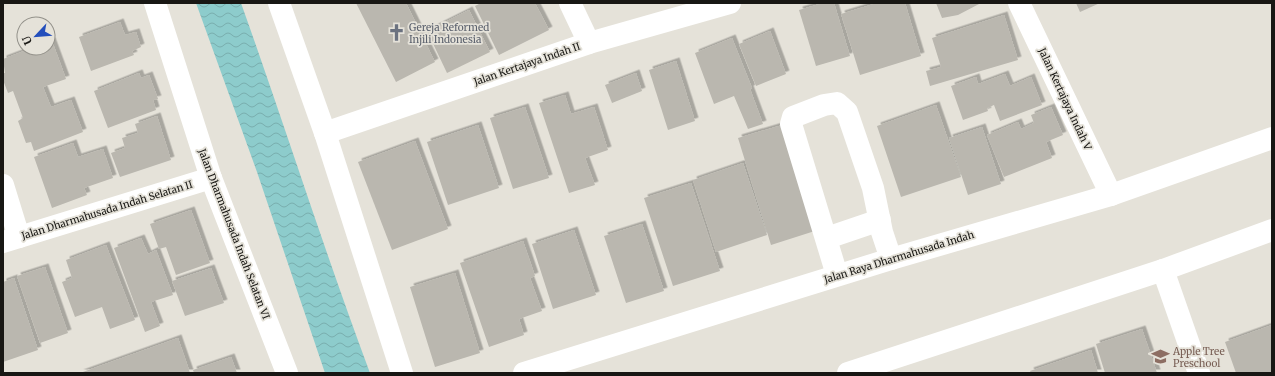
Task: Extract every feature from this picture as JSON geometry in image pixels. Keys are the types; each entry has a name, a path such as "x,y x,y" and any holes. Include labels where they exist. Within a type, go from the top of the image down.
{"street":[{"name":"Jalan Dharmahusada Indah Selatan VI","path":"154,3 210,178 287,373"},
{"path":"279,3 325,133 402,373"},
{"path":"570,3 589,43"},
{"name":"Jalan Kertajaya Indah II","path":"325,133 589,43 730,3"},
{"name":"Jalan Kertajaya Indah V","path":"1019,3 1111,195"},
{"path":"837,275 827,238 791,124 793,117 824,105 837,103 847,112 873,188 880,220 892,259"},
{"name":"Jalan Raya Dharmahusada Indah","path":"524,373 837,275 1111,195 1272,138"},
{"name":"Jalan Dharmahusada Indah Selatan II","path":"11,240 210,178"},
{"path":"3,185 11,240"},
{"path":"827,238 880,220"},
{"path":"848,373 1163,270 1272,230"},
{"path":"1163,270 1199,373"}],"water":[{"path":"196,3 241,3 370,373 325,373 257,172"}],"building":[{"name":"Gereja Reformed Injili Indonesia","path":"356,3 406,3 435,62 396,82"},
{"path":"481,3 535,3 549,30 499,55 475,6"},
{"path":"823,3 834,3 850,56 816,66 799,10"},
{"path":"877,3 905,3 921,56 860,75 841,14"},
{"path":"936,3 981,3 958,15 942,18"},
{"path":"1076,3 1100,3 1080,12"},
{"path":"469,10 490,52 447,73 427,31"},
{"path":"1004,15 1018,60 930,86 926,71 941,67 932,38"},
{"path":"120,22 125,35 136,32 141,47 132,51 134,55 91,71 79,37"},
{"path":"770,31 786,74 756,86 739,44"},
{"path":"732,38 752,88 750,89 763,124 748,129 734,96 714,104 695,53"},
{"path":"56,52 66,79 43,87 51,107 71,100 83,132 34,151 31,142 26,143 18,121 23,118 13,91 8,93 3,80 3,73 5,73 3,59 16,54 16,56 56,56"},
{"path":"676,61 695,121 668,130 649,70"},
{"path":"139,73 141,78 149,75 158,99 153,100 156,110 108,128 94,91"},
{"path":"636,73 642,91 612,103 605,85"},
{"path":"1005,74 1010,86 1031,77 1042,105 1000,121 994,105 987,108 988,111 963,120 951,86 976,77 978,84"},
{"path":"565,95 571,114 594,107 608,150 585,158 595,185 569,193 539,103"},
{"path":"936,105 961,177 901,197 877,126"},
{"path":"525,107 549,178 513,189 490,118"},
{"path":"1051,107 1063,135 1046,142 1052,158 1004,177 987,135 1018,122 1021,129 1034,123 1031,115"},
{"path":"157,116 171,160 120,177 111,153 125,148 122,138 138,133 135,124"},
{"path":"789,123 821,229 771,245 738,138"},
{"path":"478,125 499,188 448,205 427,142"},
{"path":"982,127 1001,184 968,195 949,138"},
{"path":"415,141 448,229 392,250 358,162"},
{"path":"73,143 78,157 103,149 113,178 84,188 87,195 52,208 34,157"},
{"path":"743,163 767,235 716,252 693,180"},
{"path":"691,183 720,271 673,286 644,198"},
{"path":"191,210 210,263 176,275 166,247 159,249 150,224"},
{"path":"642,224 664,291 626,303 604,236"},
{"path":"574,230 596,295 553,309 532,244"},
{"path":"141,238 148,254 156,250 173,295 151,302 160,326 145,332 114,248"},
{"path":"523,241 535,276 530,278 542,311 519,319 524,335 489,347 460,263"},
{"path":"106,245 135,320 110,329 102,307 75,317 62,282 72,278 66,260"},
{"path":"45,267 68,333 40,343 17,276"},
{"path":"211,268 224,303 185,316 172,281"},
{"path":"455,273 480,353 435,367 410,287"},
{"path":"14,278 38,350 3,362 3,282"},
{"path":"1272,325 1272,373 1236,373 1225,342"},
{"path":"1142,329 1157,373 1105,373 1096,344"},
{"path":"178,338 190,373 80,373"},
{"path":"1091,350 1098,373 1031,373 1030,371"},
{"path":"231,357 237,373 194,373 193,370"}],"place":[{"name":"Gereja Reformed Injili Indonesia","path":"396,33"},
{"name":"Apple Tree Preschool","path":"1160,357"}]}
